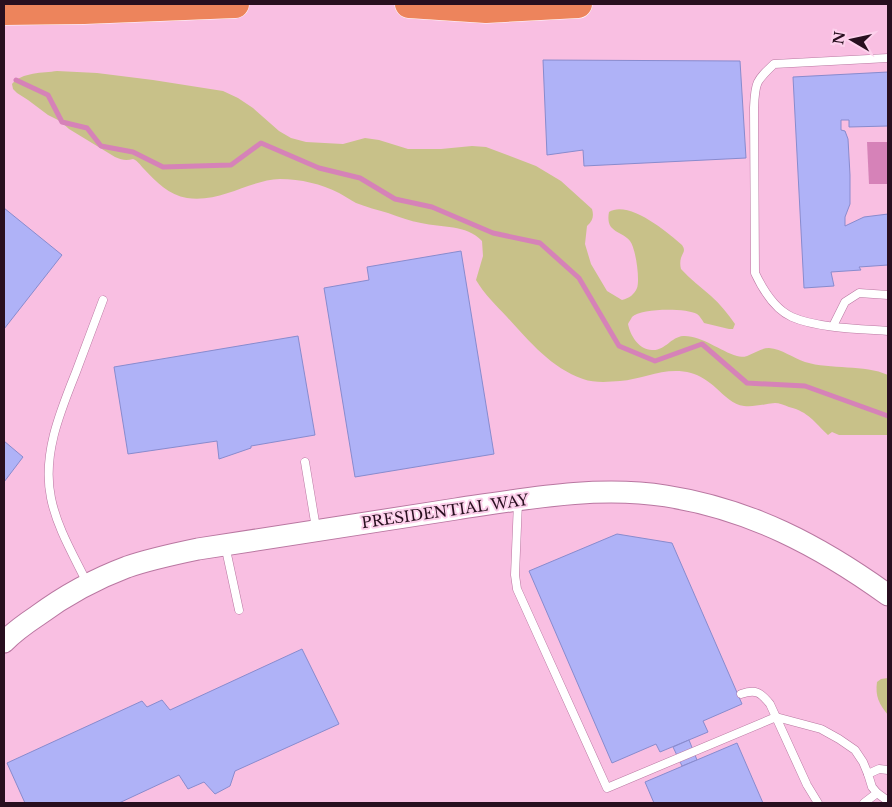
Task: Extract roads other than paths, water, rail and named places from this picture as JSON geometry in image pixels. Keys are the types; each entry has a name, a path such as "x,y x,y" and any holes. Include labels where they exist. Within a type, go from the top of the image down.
{"highway":[{"path":"4,11 235,4"},
{"path":"409,4 486,9 578,4"}],"street":[{"name":"PRESIDENTIAL WAY","path":"4,642 26,623 48,608 68,595 105,576 145,561 189,550 518,500 612,491 665,496 712,506 758,521 793,536 838,561 888,595"}],"lane":[{"path":"888,58 774,64 762,75 755,87 754,108 755,273 761,285 769,298 791,316 816,324 888,331"},
{"path":"833,326 845,302 859,294 888,295"},
{"path":"88,585 62,532 51,498 50,451 60,414 103,300"},
{"path":"305,462 316,530"},
{"path":"518,500 515,575 517,589 607,788 776,717 821,729 855,750 871,773 872,787 888,801"},
{"path":"225,544 239,610"},
{"path":"741,694 751,691 757,692 763,695 770,704 806,785 818,803"},
{"path":"871,773 879,770 888,770"},
{"path":"864,803 877,793"}],"waterway":[{"path":"16,80 48,95 62,122 87,128 101,146 133,152 163,167 231,165 261,143 319,168 360,178 395,199 432,207 493,233 540,243 579,278 619,346 655,361 702,344 747,383 805,386 888,416"}]}
